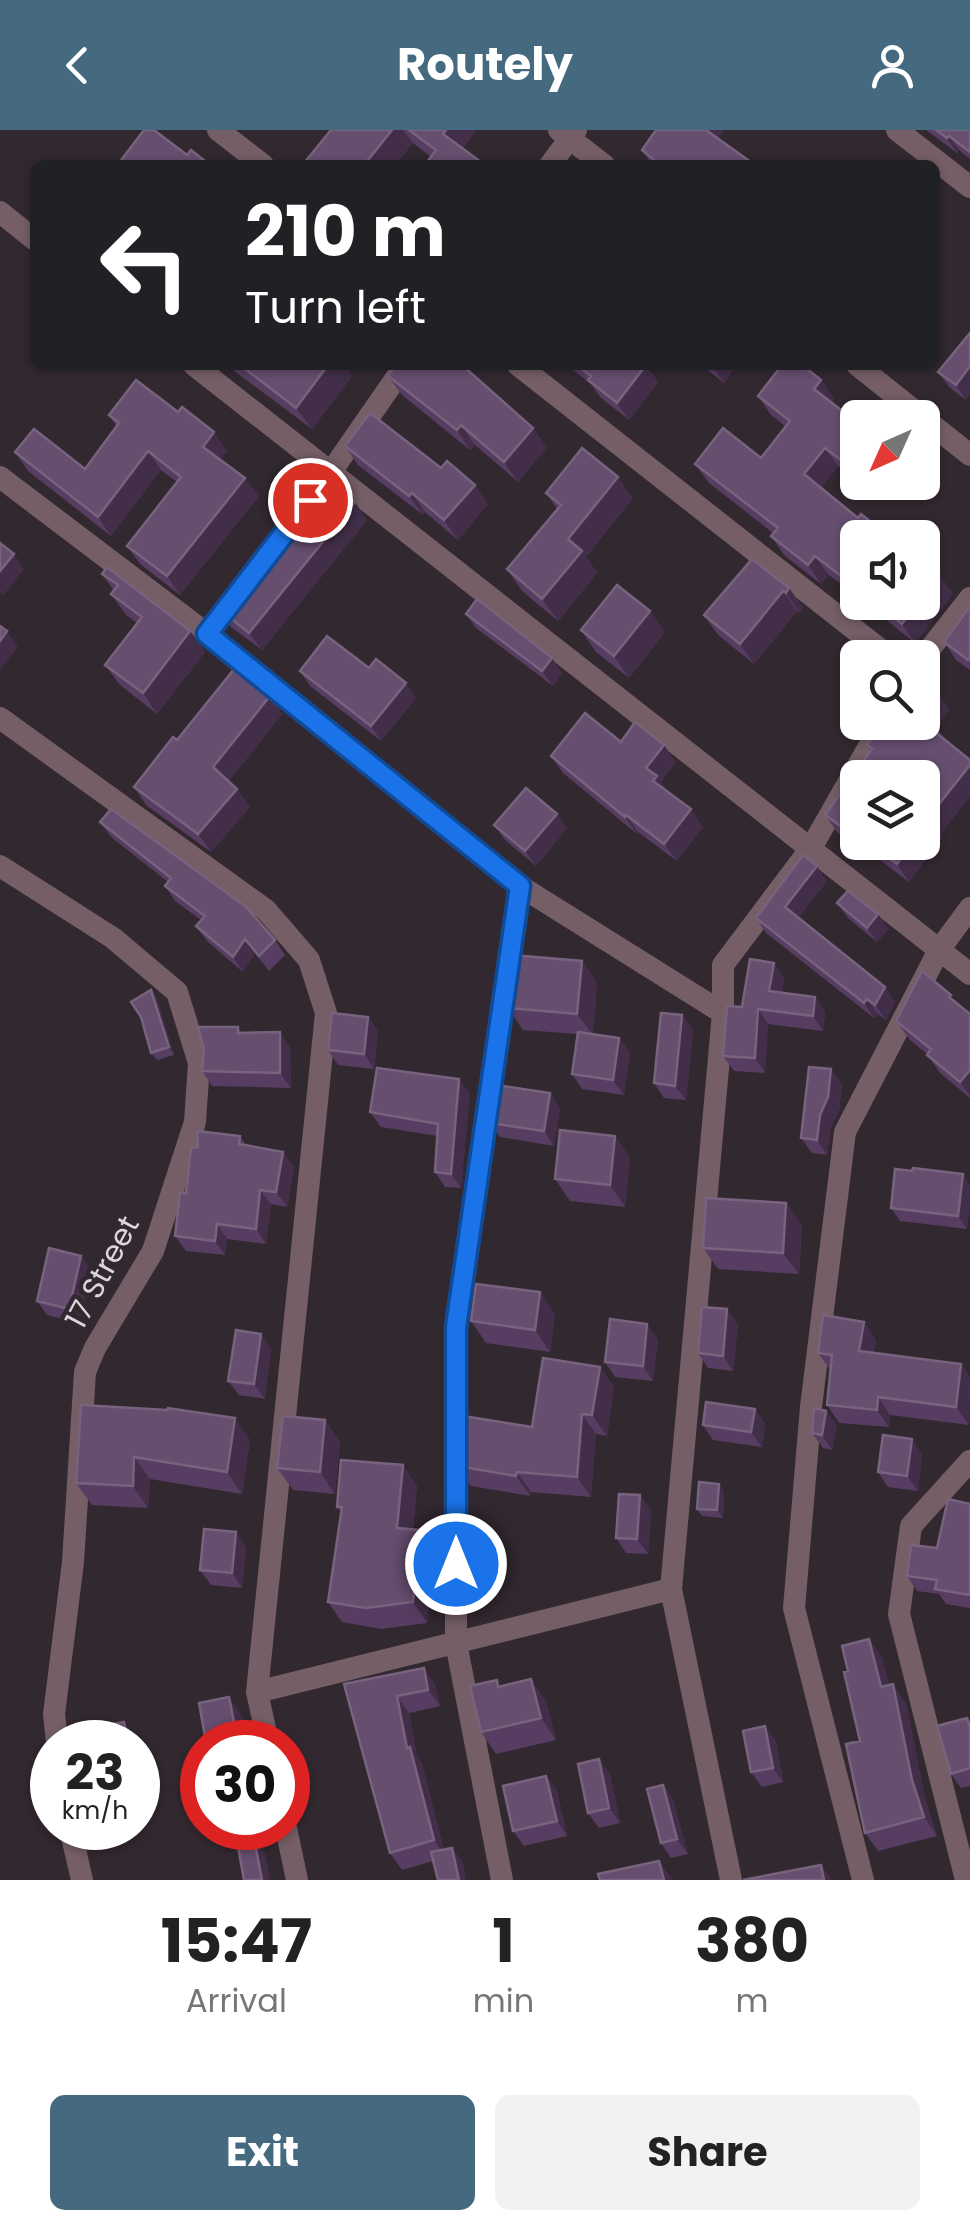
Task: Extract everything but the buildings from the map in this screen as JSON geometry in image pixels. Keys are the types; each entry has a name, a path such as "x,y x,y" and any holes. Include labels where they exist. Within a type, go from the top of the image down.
{"street":[{"path":"218,130 256,160"},
{"path":"897,130 935,160"},
{"path":"553,160 568,133 598,160"},
{"path":"940,164 970,187"},
{"path":"0,212 30,236"},
{"path":"200,370 970,974"},
{"path":"308,502 402,370"},
{"path":"524,370 868,640"},
{"path":"863,370 970,455"},
{"path":"0,477 207,634 520,886 724,1013"},
{"path":"207,634 252,576"},
{"path":"937,640 970,598"},
{"path":"0,718 266,910 309,960 326,1013 257,1692 263,1720"},
{"path":"731,1880 671,1589 724,1013 724,965 812,848 873,740"},
{"name":"17 Street","path":"0,866 114,938 176,992 199,1063 196,1122 152,1251 85,1372 73,1562 55,1720"},
{"path":"502,1880 456,1643 456,1327 520,886"},
{"path":"863,1880 794,1608 811,1407 845,1132 939,950 970,908"},
{"path":"966,1880 898,1614 911,1526 970,1461"},
{"path":"257,1692 671,1589"},
{"path":"75,1850 82,1880"},
{"path":"291,1850 298,1880"}],"route":[{"path":"310,500 207,634 520,886 456,1327 456,1564"}]}
